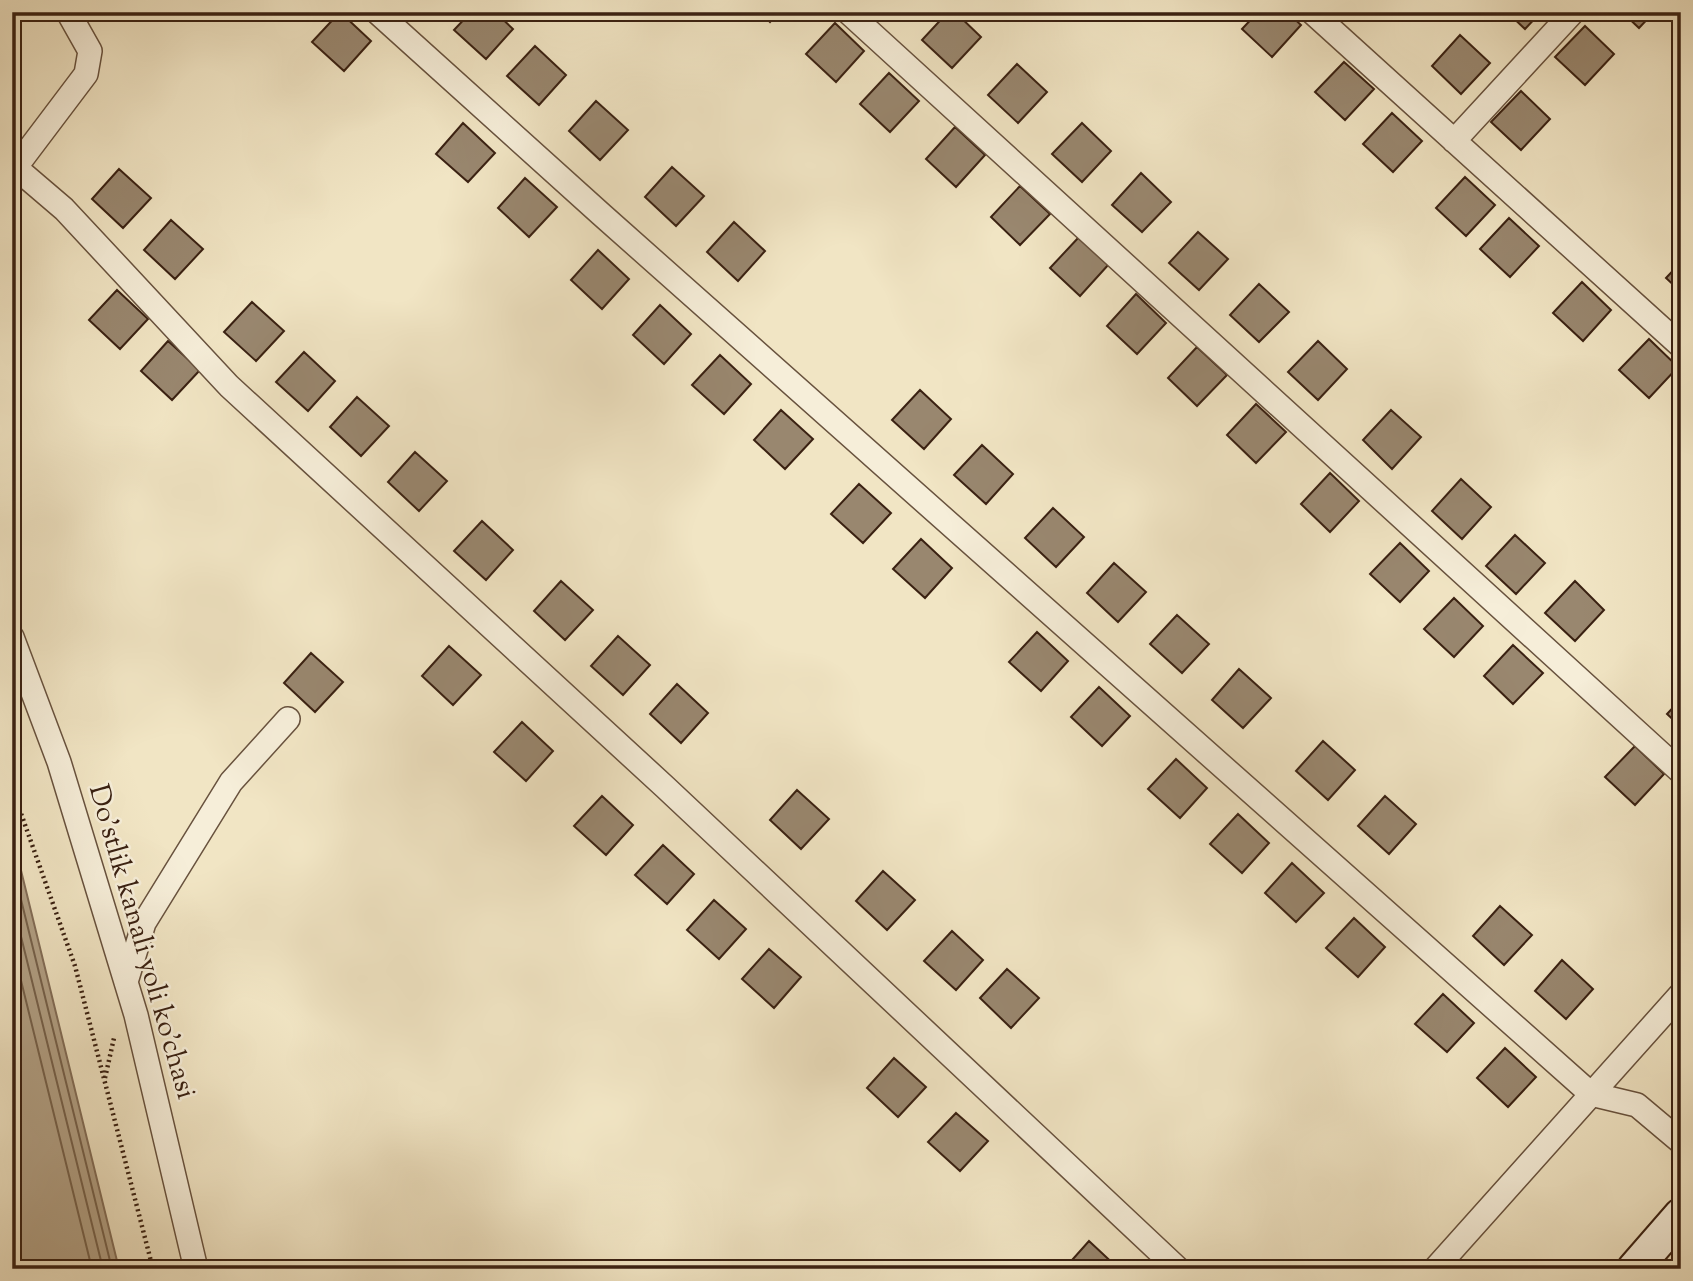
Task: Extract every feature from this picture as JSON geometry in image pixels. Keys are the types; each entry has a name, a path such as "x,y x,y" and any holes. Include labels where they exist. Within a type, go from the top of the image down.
{"main road":[{"path":"1634,1269 1681,1215"}],"street":[{"path":"68,12 90,51 86,74 14,170 64,209 229,386 685,806 1178,1269"},
{"path":"377,12 1591,1094 1636,1105 1681,1142"},
{"path":"848,12 1681,772"},
{"path":"1312,12 1681,346"},
{"path":"1454,141 1573,12"},
{"name":"Do'stlik kanali yoli ko'chasi","path":"12,637 59,762 136,1015 196,1269"},
{"path":"126,982 144,923 151,911 231,782 288,719"},
{"path":"1435,1269 1681,993"}],"path":[{"path":"12,788 75,966 153,1269"}],"water":[{"path":"12,839 15,846 119,1269 12,1269"}],"building":[{"path":"340,12 371,41 344,71 312,42"},
{"path":"471,12 495,12 513,29 486,59 454,30"},
{"path":"760,12 779,12 770,22"},
{"path":"948,12 955,12 981,37 952,68 922,40"},
{"path":"1258,12 1287,12 1301,25 1272,57 1242,29"},
{"path":"1507,12 1541,12 1525,29"},
{"path":"1622,12 1654,12 1639,28"},
{"path":"835,23 864,51 836,82 806,54"},
{"path":"1585,26 1614,54 1585,85 1555,57"},
{"path":"1460,35 1490,63 1461,94 1432,66"},
{"path":"535,46 566,75 539,105 507,76"},
{"path":"1344,62 1374,89 1345,120 1315,92"},
{"path":"1017,64 1047,92 1018,123 988,95"},
{"path":"889,73 919,101 890,132 860,104"},
{"path":"1521,91 1550,119 1521,150 1491,122"},
{"path":"596,101 628,130 600,160 569,131"},
{"path":"1392,113 1422,141 1393,172 1363,144"},
{"path":"463,123 495,153 468,182 436,154"},
{"path":"1082,123 1111,151 1082,182 1052,154"},
{"path":"955,127 985,155 956,187 926,159"},
{"path":"672,167 704,196 676,226 645,197"},
{"path":"119,169 151,198 123,228 92,199"},
{"path":"1141,173 1171,202 1142,232 1112,205"},
{"path":"1465,177 1495,205 1466,236 1436,208"},
{"path":"525,178 557,207 529,237 498,208"},
{"path":"1020,186 1050,214 1020,245 991,217"},
{"path":"1509,218 1539,246 1510,277 1480,249"},
{"path":"171,220 203,249 175,279 144,250"},
{"path":"734,222 765,251 738,281 707,252"},
{"path":"1198,232 1228,259 1199,290 1169,263"},
{"path":"1079,237 1109,264 1080,296 1050,268"},
{"path":"598,250 629,279 602,309 571,280"},
{"path":"1681,262 1681,292 1666,278"},
{"path":"1582,282 1611,310 1583,341 1553,313"},
{"path":"1259,284 1289,312 1259,342 1230,315"},
{"path":"117,290 148,319 120,349 89,320"},
{"path":"1136,294 1166,323 1137,354 1107,326"},
{"path":"252,302 284,331 256,361 224,332"},
{"path":"660,305 691,334 664,364 633,335"},
{"path":"1649,339 1678,367 1649,398 1619,370"},
{"path":"168,341 200,370 172,400 141,371"},
{"path":"1318,341 1347,369 1318,400 1288,372"},
{"path":"1197,347 1227,375 1197,406 1168,378"},
{"path":"304,352 335,381 308,411 276,382"},
{"path":"720,355 751,384 724,414 692,385"},
{"path":"920,390 951,419 924,449 892,420"},
{"path":"357,397 389,426 361,456 330,427"},
{"path":"1256,404 1286,432 1256,463 1227,435"},
{"path":"781,410 813,439 785,469 754,440"},
{"path":"1391,410 1421,437 1392,469 1363,440"},
{"path":"982,445 1013,474 986,504 954,475"},
{"path":"415,452 447,481 419,511 388,482"},
{"path":"1330,473 1359,501 1330,532 1301,504"},
{"path":"1461,479 1491,507 1462,539 1432,511"},
{"path":"859,484 891,513 863,543 831,514"},
{"path":"1053,508 1084,537 1056,567 1025,538"},
{"path":"482,521 513,550 486,580 454,551"},
{"path":"1515,535 1545,563 1516,594 1486,566"},
{"path":"921,539 952,568 925,598 893,569"},
{"path":"1400,543 1429,571 1400,602 1370,574"},
{"path":"1114,563 1146,592 1118,622 1087,593"},
{"path":"561,581 593,610 565,640 534,611"},
{"path":"1575,581 1604,610 1575,641 1545,613"},
{"path":"1454,598 1483,626 1454,657 1424,629"},
{"path":"1177,615 1209,644 1182,673 1150,644"},
{"path":"1037,632 1068,661 1041,691 1009,662"},
{"path":"618,636 650,665 623,695 591,666"},
{"path":"1513,645 1543,673 1513,704 1484,676"},
{"path":"449,646 481,675 453,705 422,676"},
{"path":"311,653 343,682 315,712 284,683"},
{"path":"1239,669 1271,698 1243,728 1212,700"},
{"path":"677,684 708,713 681,743 650,714"},
{"path":"1099,687 1130,716 1102,746 1071,717"},
{"path":"1681,699 1681,727 1667,714"},
{"path":"522,722 553,751 526,781 494,752"},
{"path":"1323,741 1355,770 1328,800 1296,771"},
{"path":"1635,746 1664,774 1635,805 1605,777"},
{"path":"1176,759 1207,788 1180,818 1148,789"},
{"path":"797,790 829,819 801,849 770,820"},
{"path":"602,796 633,825 606,855 574,826"},
{"path":"1385,796 1416,824 1389,854 1358,826"},
{"path":"1238,814 1269,843 1242,873 1210,844"},
{"path":"663,845 694,874 667,904 635,875"},
{"path":"1292,863 1324,893 1296,922 1265,893"},
{"path":"883,871 915,900 887,930 856,901"},
{"path":"714,900 746,929 719,959 687,930"},
{"path":"1500,906 1532,935 1504,965 1473,936"},
{"path":"1354,918 1385,947 1358,977 1326,948"},
{"path":"952,931 983,960 956,990 924,961"},
{"path":"769,949 801,977 774,1008 742,979"},
{"path":"1562,960 1593,989 1566,1019 1535,991"},
{"path":"1007,969 1039,998 1011,1028 980,998"},
{"path":"1443,994 1474,1023 1447,1052 1415,1024"},
{"path":"1505,1048 1536,1077 1508,1107 1477,1078"},
{"path":"894,1058 926,1087 898,1117 867,1088"},
{"path":"956,1113 988,1141 960,1171 928,1142"},
{"path":"1089,1241 1119,1269 1064,1269"}]}
